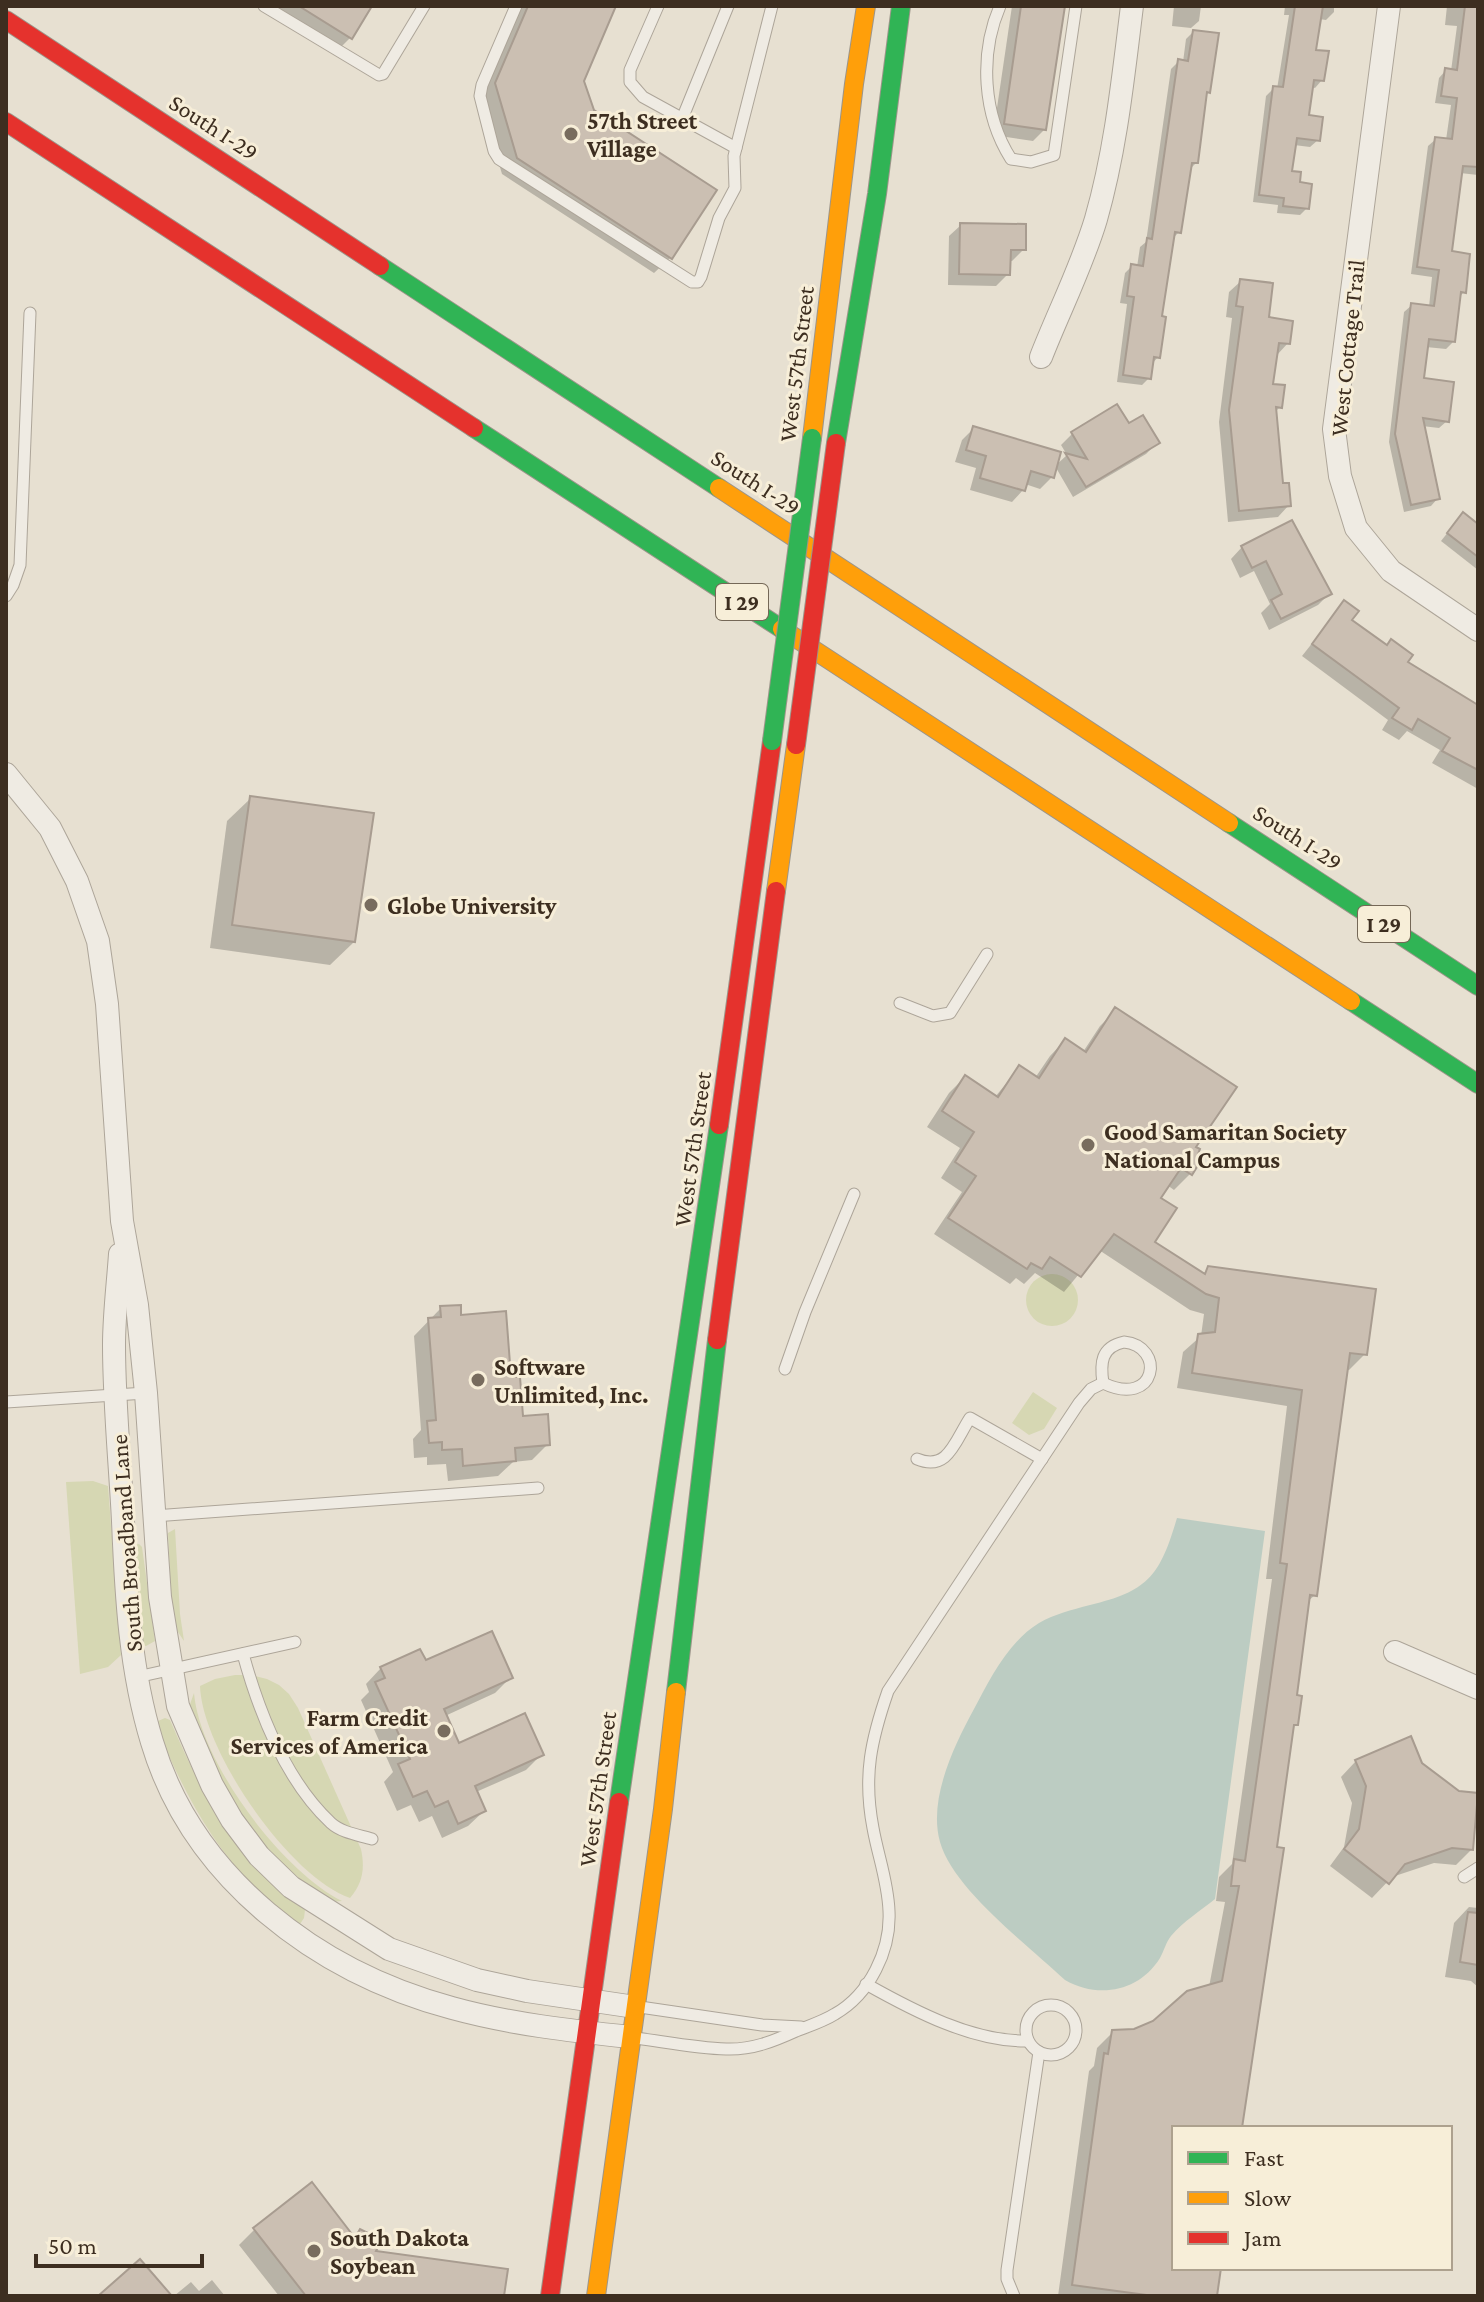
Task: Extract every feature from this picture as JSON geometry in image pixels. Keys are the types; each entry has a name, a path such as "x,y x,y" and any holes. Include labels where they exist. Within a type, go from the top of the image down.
{"main road":[{"name":"West 57th Street","path":"550,2296 590,2000 682,1390 772,741 866,6"},
{"name":"West 57th Street","path":"596,2296 665,1793 722,1297 836,443 877,194 901,6"},
{"name":"South I-29","path":"6,20 1478,986"},
{"name":"I 29","path":"6,122 1478,1084"}],"street":[{"path":"1041,357 1095,224 1117,119 1132,6"},
{"name":"West Cottage Trail","path":"1389,6 1334,429 1340,476 1356,528 1391,571 1478,630"},
{"name":"South Broadband Lane","path":"6,774 50,828 77,881 98,941 107,1004 122,1221 137,1305 146,1393 160,1597 178,1706 212,1785 232,1820 259,1856 291,1887 389,1949 431,1966 514,1989 635,2007"},
{"name":"South Broadband Lane","path":"122,1221 114,1345 127,1610 137,1677 153,1745 167,1781 192,1828 245,1895 298,1938 378,1983 472,2013 631,2037"},
{"path":"1395,1652 1478,1688"}],"lane":[{"path":"264,6 379,75 383,74 424,6"},
{"path":"516,6 480,96 494,151 508,166 692,282 698,282 701,277 719,218 735,188 736,148 772,6"},
{"path":"658,6 630,70 630,82 643,97 736,148"},
{"path":"682,119 728,6"},
{"path":"1000,6 986,65 988,99 998,139 1011,159 1031,162 1054,155 1076,6"},
{"path":"6,596 20,565 30,313"},
{"path":"900,1003 933,1016 950,1013 987,954"},
{"path":"785,1369 854,1194"},
{"path":"631,2037 728,2049 765,2045 836,2014 866,1984 878,1967 888,1938 890,1915 867,1782 875,1729 888,1691 1079,1403 1091,1389 1103,1383 1123,1391 1139,1388 1145,1382 1150,1367 1140,1346 1124,1342 1109,1348 1101,1362 1103,1383"},
{"path":"6,1402 146,1393"},
{"path":"917,1459 930,1464 943,1460 970,1418 1042,1459"},
{"path":"153,1516 538,1488"},
{"path":"137,1677 295,1642"},
{"path":"243,1654 256,1703 282,1757 304,1789 333,1825 372,1839"},
{"path":"1464,1877 1478,1868"},
{"path":"866,1984 949,2024 1005,2041 1028,2041"},
{"path":"1051,2005 1067,2011 1076,2026 1073,2043 1060,2053 1039,2052 1028,2041 1027,2026 1035,2011 1051,2005"},
{"path":"635,2007 762,2025 806,2027"},
{"path":"1014,2296 1007,2270 1039,2052"}],"green space":[{"path":"1052,1274 1070,1282 1078,1300 1070,1318 1052,1326 1034,1318 1026,1300 1034,1282"},
{"path":"1033,1392 1057,1408 1044,1429 1029,1435 1012,1423"},
{"path":"93,1481 108,1486 121,1655 108,1667 80,1674 66,1482"},
{"path":"175,1529 184,1641 172,1623 168,1533"},
{"path":"134,1545 142,1547 155,1641 146,1646 142,1645"},
{"path":"235,1675 251,1675 279,1685 298,1708 361,1849 362,1875 350,1898 326,1885 301,1865 276,1839 232,1776 205,1713 200,1686"},
{"path":"194,1693 211,1750 247,1811 294,1865 342,1901 331,1902 302,1880 261,1842 238,1813 189,1707"},
{"path":"165,1718 170,1720 196,1776 224,1824 259,1867 305,1910 300,1924 252,1884 213,1837 182,1783 156,1726 158,1721"}],"shaded area":[{"path":"1177,1518 1265,1531 1215,1899 1176,1931 1160,1958 1141,1978 1117,1989 1091,1989 1065,1980 994,1916 960,1879 940,1842 937,1808 940,1791 951,1756 966,1724 993,1674 1018,1640 1051,1617 1110,1600 1139,1586 1158,1567"}],"building":[{"path":"299,6 372,6 352,39"},
{"name":"57th Street Village","path":"528,6 616,6 584,81 594,110 717,190 672,259 517,158 495,83"},
{"path":"1021,6 1065,6 1046,130 1004,124"},
{"path":"1295,6 1323,6 1316,50 1329,51 1324,81 1314,80 1309,115 1323,117 1320,141 1297,138 1292,171 1301,172 1300,182 1312,184 1309,209 1283,206 1284,198 1259,195 1273,86 1283,87"},
{"path":"1465,6 1478,6 1478,167 1463,166 1452,251 1470,254 1466,293 1461,292 1455,342 1429,339 1424,378 1454,382 1449,422 1423,418 1440,499 1411,505 1395,434 1411,303 1434,306 1439,270 1417,267 1435,137 1452,139 1457,98 1441,96 1445,68 1457,70"},
{"path":"1193,30 1219,33 1210,93 1207,92 1198,163 1192,163 1181,233 1175,232 1162,316 1166,317 1160,358 1154,357 1151,379 1123,375 1134,297 1127,296 1131,264 1143,266 1147,238 1152,239 1178,59 1188,61"},
{"path":"960,223 1026,224 1026,250 1011,250 1010,275 959,274"},
{"path":"1240,279 1273,283 1269,317 1293,321 1290,344 1279,343 1273,384 1285,385 1282,408 1276,407 1283,483 1289,483 1291,506 1239,511 1229,410 1243,307 1236,306"},
{"path":"1117,404 1129,423 1143,415 1160,443 1086,487 1065,453 1087,459 1071,432"},
{"path":"973,426 1061,452 1054,478 1031,471 1025,491 980,478 986,456 966,450"},
{"path":"1463,512 1478,524 1478,557 1447,533"},
{"path":"1292,520 1332,594 1281,619 1271,600 1282,594 1266,561 1252,568 1241,546"},
{"path":"1344,600 1359,611 1352,620 1387,645 1391,639 1413,655 1408,662 1478,705 1478,770 1442,751 1450,738 1418,719 1412,730 1392,718 1399,708 1312,644"},
{"path":"250,796 374,813 355,942 232,925"},
{"path":"1115,1007 1237,1087 1196,1147 1203,1157 1192,1175 1181,1168 1161,1198 1177,1208 1155,1242 1205,1274 1208,1266 1376,1289 1367,1355 1350,1353 1317,1596 1310,1595 1297,1695 1302,1696 1298,1725 1294,1725 1277,1847 1284,1848 1242,2126 1172,2126 1172,2270 1221,2270 1217,2296 1154,2296 1072,2285 1104,2053 1108,2054 1112,2030 1134,2029 1153,2021 1187,1991 1222,1981 1239,1886 1231,1886 1234,1859 1245,1861 1287,1564 1280,1563 1302,1390 1192,1373 1198,1334 1215,1332 1219,1298 1206,1294 1114,1234 1081,1277 1050,1257 1042,1269 1031,1263 1027,1269 948,1218 976,1176 955,1162 974,1132 942,1111 965,1075 998,1097 1019,1065 1039,1078 1065,1038 1086,1052"},
{"path":"461,1305 461,1315 506,1311 511,1377 520,1377 523,1416 548,1414 550,1445 515,1448 516,1461 463,1466 462,1449 442,1450 442,1442 429,1443 427,1421 436,1420 428,1318 441,1317 440,1306"},
{"path":"492,1631 513,1678 444,1709 459,1743 525,1713 544,1755 475,1786 486,1811 458,1824 448,1801 435,1807 427,1791 413,1797 398,1764 410,1759 375,1682 385,1678 380,1667 420,1649 426,1660"},
{"path":"1411,1736 1422,1763 1459,1791 1478,1793 1473,1850 1452,1848 1405,1864 1389,1884 1344,1849 1359,1829 1366,1786 1355,1760"},
{"path":"1468,1912 1478,1913 1478,1965 1460,1962"},
{"path":"312,2182 355,2238 360,2229 382,2240 376,2251 508,2269 504,2296 306,2296 253,2228"},
{"path":"140,2259 172,2296 98,2296"}],"traffic: fast":[{"path":"836,443 877,194 901,6"},
{"path":"380,266 719,488"},
{"path":"474,428 782,629"},
{"path":"772,741 812,438"},
{"path":"1229,823 1478,986"},
{"path":"1351,1001 1478,1084"},
{"path":"619,1802 719,1125"},
{"path":"676,1692 717,1340"}],"traffic: slow":[{"path":"812,438 866,6"},
{"path":"719,488 1229,823"},
{"path":"782,629 1351,1001"},
{"path":"776,891 796,745"},
{"path":"596,2296 663,1809 676,1692"}],"traffic: jam":[{"path":"6,20 380,266"},
{"path":"6,122 474,428"},
{"path":"796,745 836,443"},
{"path":"719,1125 772,741"},
{"path":"717,1340 776,891"},
{"path":"550,2296 619,1802"}],"place":[{"name":"57th Street Village","path":"571,134"},
{"name":"Globe University","path":"371,905"},
{"name":"Good Samaritan Society National Campus","path":"1088,1145"},
{"name":"Software Unlimited, Inc.","path":"478,1380"},
{"name":"Farm Credit Services of America","path":"444,1731"},
{"name":"South Dakota Soybean","path":"314,2251"}]}
